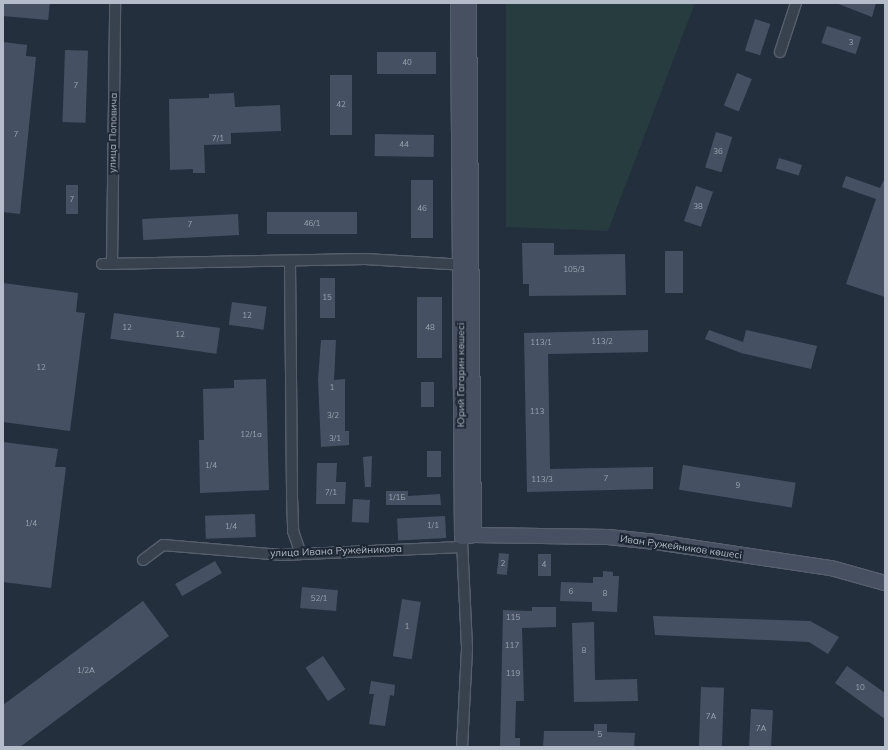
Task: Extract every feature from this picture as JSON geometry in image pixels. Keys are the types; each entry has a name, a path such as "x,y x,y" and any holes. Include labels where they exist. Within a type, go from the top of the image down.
{"main road":[{"name":"Юрий Гагарин көшесі","path":"458,3 466,265"},
{"name":"Юрий Гагарин көшесі","path":"466,540 466,265 469,3"},
{"name":"Иван Ружейников көшесі","path":"466,540 608,537 656,542 831,568 885,583"}],"street":[{"name":"улица Поповича","path":"115,3 107,264 290,262"},
{"path":"780,52 796,3"},
{"path":"301,554 293,531 290,262 364,259 466,265"},
{"name":"улица Ивана Ружейникова","path":"143,560 163,545 236,552 301,554 466,540"},
{"name":"Юрий Гагарин көшесі","path":"462,747 467,649 466,540"}],"green space":[{"path":"506,3 695,3 608,231 506,227"}],"building":[{"path":"3,3 50,3 48,20 3,16"},
{"path":"836,3 876,3 872,17"},
{"path":"755,19 770,24 760,55 745,50"},
{"path":"827,26 861,37 856,54 821,43"},
{"path":"3,42 27,45 26,56 36,57 20,214 3,212"},
{"path":"65,50 88,51 85,123 62,122"},
{"path":"377,52 436,52 436,74 377,74"},
{"path":"737,73 752,79 739,111 724,105"},
{"path":"330,75 352,75 352,135 330,135"},
{"path":"234,93 235,107 280,105 281,131 231,133 231,144 204,145 205,173 193,173 193,169 170,170 169,99 209,98 209,94"},
{"path":"716,132 732,137 721,172 705,167"},
{"path":"375,134 434,135 434,157 375,156"},
{"path":"779,158 802,165 799,176 776,169"},
{"path":"846,176 880,188 885,178 885,297 846,284 876,199 842,187"},
{"path":"411,180 433,180 433,238 411,238"},
{"path":"66,185 78,185 78,214 66,214"},
{"path":"696,186 713,192 701,227 684,221"},
{"path":"267,212 357,212 357,234 267,234"},
{"path":"238,214 239,235 143,240 142,219"},
{"path":"522,243 554,243 554,255 625,254 626,295 529,296 529,284 523,284"},
{"path":"665,251 683,251 683,293 665,293"},
{"path":"320,278 335,278 335,318 320,318"},
{"path":"3,283 78,293 76,312 85,313 70,431 3,422"},
{"path":"417,297 442,297 442,358 417,358"},
{"path":"232,302 267,307 263,330 229,325"},
{"path":"114,313 220,328 216,354 110,339"},
{"path":"648,330 648,352 548,354 550,469 653,467 653,489 527,492 524,333"},
{"path":"709,330 743,342 746,330 817,346 811,369 741,353 705,339"},
{"path":"321,340 336,340 334,380 345,379 345,431 349,431 349,445 321,447 318,380"},
{"path":"266,379 269,490 200,493 199,440 204,440 203,389 234,388 234,380"},
{"path":"421,382 434,382 434,407 421,407"},
{"path":"3,442 58,449 55,467 66,467 51,588 3,582"},
{"path":"427,451 441,451 441,477 427,477"},
{"path":"372,456 371,487 365,487 363,457"},
{"path":"317,463 337,463 336,482 346,482 345,504 316,504"},
{"path":"683,465 796,483 792,508 679,490"},
{"path":"386,491 408,491 408,496 440,494 441,505 386,505"},
{"path":"353,499 370,500 369,523 352,522"},
{"path":"255,514 256,537 206,539 205,516"},
{"path":"445,516 446,538 398,540 397,519"},
{"path":"499,553 509,554 507,575 497,574"},
{"path":"538,554 551,554 551,576 538,576"},
{"path":"215,561 222,573 182,596 175,584"},
{"path":"603,571 613,572 613,576 619,576 617,612 592,611 592,602 560,601 561,582 593,583 593,577 603,577"},
{"path":"302,587 338,590 336,611 300,608"},
{"path":"402,599 421,602 412,659 393,656"},
{"path":"143,601 169,636 20,747 3,747 3,705"},
{"path":"532,607 556,607 556,627 522,628 524,701 516,701 515,738 520,738 520,747 500,747 503,610 532,611"},
{"path":"653,616 810,621 839,637 828,654 809,642 655,635"},
{"path":"594,622 595,680 637,679 638,701 574,702 572,623"},
{"path":"323,656 345,689 328,701 306,668"},
{"path":"847,666 885,693 885,719 835,683"},
{"path":"371,681 395,685 394,696 390,695 385,726 369,724 374,694 369,694"},
{"path":"701,687 724,688 722,747 699,747"},
{"path":"751,709 773,710 771,747 749,747"},
{"path":"594,724 607,724 607,732 635,733 634,747 543,747 544,731 594,731"}]}
